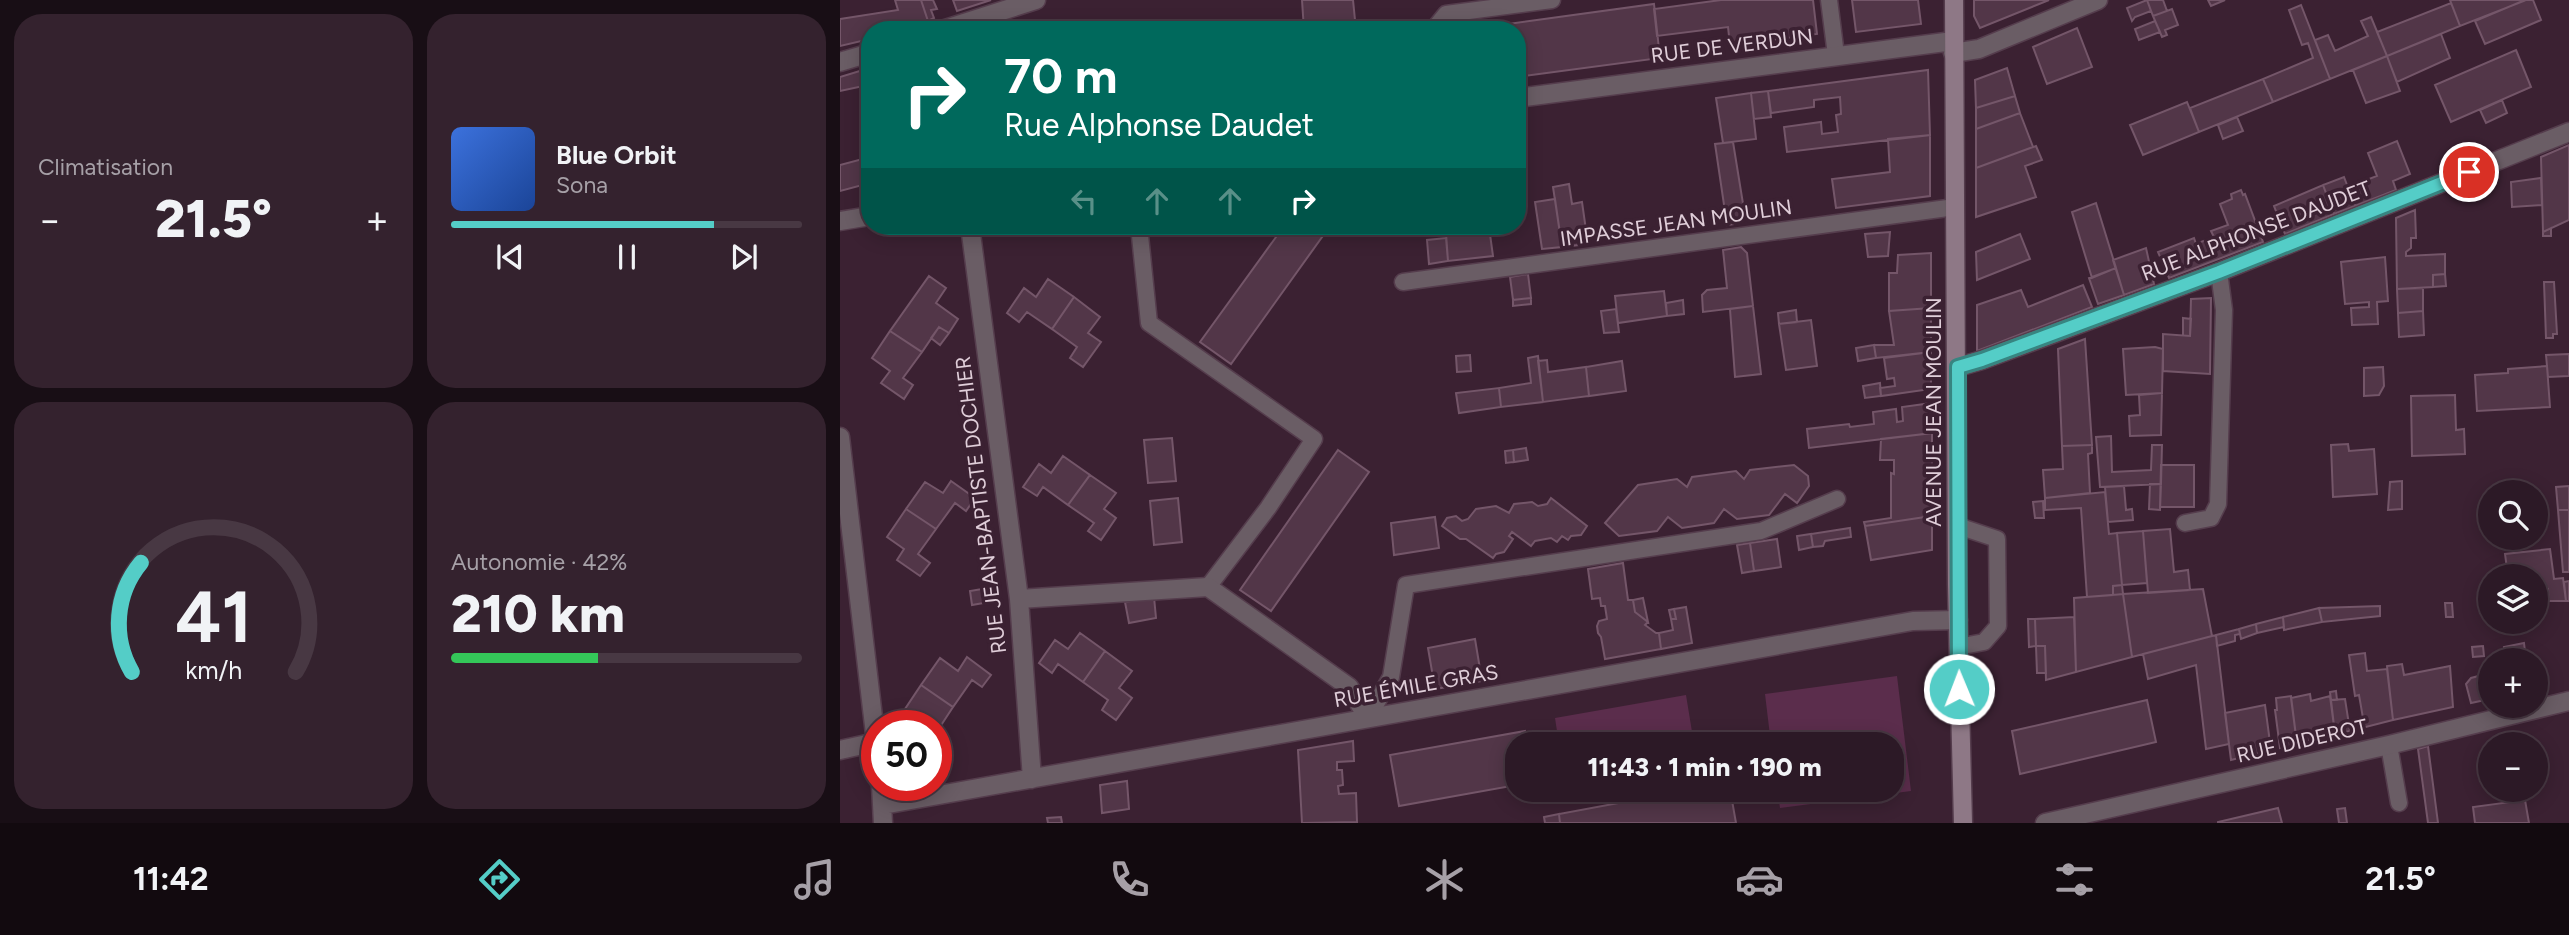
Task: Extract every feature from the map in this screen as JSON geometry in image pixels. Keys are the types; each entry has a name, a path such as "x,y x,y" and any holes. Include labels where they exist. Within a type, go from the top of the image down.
{"main road":[{"name":"AVENUE JEAN MOULIN","path":"1954,0 1958,647 1963,823"}],"street":[{"path":"970,21 1036,0"},
{"name":"RUE DE VERDUN","path":"1526,97 1836,55 1953,47 1979,49 2098,0"},
{"path":"840,62 861,56"},
{"name":"RUE ALPHONSE DAUDET","path":"1958,367 2219,272 2569,132"},
{"path":"840,221 861,218"},
{"name":"RUE JEAN-BAPTISTE DOCHIER","path":"971,235 1019,599 1032,779"},
{"path":"840,437 872,710"},
{"path":"1019,599 1208,587 1349,687 1368,718"},
{"name":"RUE ÉMILE GRAS","path":"883,814 1032,779 1368,718 1913,621 1958,620"},
{"name":"RUE DIDEROT","path":"2045,823 2569,701"},
{"path":"840,750 861,748"}],"lane":[{"path":"1440,21 1446,14 1552,0"},
{"path":"1829,0 1836,55"},
{"name":"IMPASSE JEAN MOULIN","path":"1403,282 1955,206"},
{"path":"1140,235 1149,323 1314,439 1268,508 1208,587"},
{"path":"2185,523 2211,518 2218,504 2224,310 2219,272"},
{"path":"1368,718 1391,677 1406,585 1761,531 1838,499"},
{"path":"1958,526 1997,539 1998,626 1984,642 1958,647"},
{"path":"2389,745 2399,803"}],"shaded area":[{"path":"1897,676 1904,732 1770,732 1765,694"},
{"path":"1686,695 1692,732 1557,732 1555,718"},
{"path":"1904,734 1911,791 1904,792"},
{"path":"1779,802 1826,802 1780,808"}],"building":[{"path":"895,0 921,0 928,21 861,21 861,41 840,46 840,19 898,10"},
{"path":"921,0 933,0 937,9 931,10 934,18 928,21"},
{"path":"953,0 991,0 957,11"},
{"path":"1302,0 1353,0 1355,21 1303,21"},
{"path":"1721,0 1813,0 1817,34 1730,45 1728,27 1657,36 1654,9"},
{"path":"1852,0 1918,0 1921,24 1856,32"},
{"path":"1974,0 2049,0 1980,28 1974,16"},
{"path":"2147,0 2151,11 2135,17 2132,21 2127,8"},
{"path":"2147,0 2163,0 2167,11 2153,16"},
{"path":"2208,0 2225,0 2211,6"},
{"path":"2450,0 2523,0 2524,1 2460,26"},
{"path":"2525,0 2533,0 2541,20 2485,44 2475,21"},
{"path":"2451,3 2460,26 2387,56 2377,32"},
{"path":"1654,4 1660,58 1526,76 1526,22"},
{"path":"2301,5 2330,79 2273,102 2263,79 2313,58 2308,43 2302,45 2289,10"},
{"path":"2172,9 2178,25 2165,30 2167,35 2162,37 2153,16"},
{"path":"2371,17 2387,56 2330,79 2315,40 2328,35 2335,51 2368,36 2361,21"},
{"path":"2155,21 2160,32 2139,40 2135,29"},
{"path":"2077,28 2092,67 2047,84 2033,47"},
{"path":"2441,34 2450,58 2397,82 2387,56"},
{"path":"2516,50 2531,87 2451,122 2435,85"},
{"path":"2387,56 2400,91 2366,103 2353,70"},
{"path":"2007,68 2015,96 1976,108 1975,80"},
{"path":"1928,70 1930,135 1787,152 1784,127 1821,122 1822,134 1838,132 1836,115 1841,114 1840,97 1814,100 1814,107 1771,113 1768,91"},
{"path":"861,71 861,86 840,91 840,77"},
{"path":"2263,79 2273,102 2199,132 2190,108"},
{"path":"1768,91 1771,117 1754,119 1751,93"},
{"path":"1751,93 1756,139 1723,143 1716,98"},
{"path":"2015,96 2020,113 1976,129 1976,108"},
{"path":"2502,100 2507,113 2486,123 2480,110"},
{"path":"2187,102 2199,132 2143,155 2130,125"},
{"path":"2020,113 2033,147 1976,168 1976,129"},
{"path":"2237,117 2243,131 2223,139 2218,125"},
{"path":"1930,135 1930,196 1836,208 1832,179 1890,172 1888,139"},
{"path":"2397,141 2410,174 2393,181 2396,190 2355,206 2348,187 2377,176 2368,153"},
{"path":"1733,142 1745,216 1740,223 1727,225 1715,144"},
{"path":"2569,145 2569,220 2543,232 2541,157"},
{"path":"2036,146 2042,160 2025,166 2036,197 1976,217 1976,168"},
{"path":"861,159 861,185 840,191 840,165"},
{"path":"2344,177 2355,206 2334,214 2323,185"},
{"path":"2541,178 2542,205 2512,207 2511,182"},
{"path":"1569,184 1572,204 1582,202 1588,244 1562,247 1553,187"},
{"path":"2323,185 2334,214 2285,234 2274,206"},
{"path":"2241,190 2243,195 2245,194 2263,242 2169,278 2158,252 2194,238 2196,244 2214,237 2211,231 2228,225 2220,204 2232,199 2231,194"},
{"path":"1555,199 1562,247 1542,249 1535,202"},
{"path":"2096,203 2116,268 2092,278 2072,212"},
{"path":"2415,210 2416,238 2411,238 2411,248 2406,252 2406,256 2445,254 2445,274 2433,275 2433,287 2397,289 2396,218"},
{"path":"2551,228 2551,236 2543,236 2543,232"},
{"path":"1890,232 1888,256 1868,257 1865,234"},
{"path":"2020,234 2030,259 1977,280 1976,252"},
{"path":"1277,235 1324,235 1231,364 1200,342"},
{"path":"1446,235 1490,235 1493,256 1448,261"},
{"path":"1446,238 1448,261 1429,264 1427,240"},
{"path":"1741,247 1747,253 1753,306 1703,312 1702,295 1707,290 1727,288 1723,250"},
{"path":"2146,248 2154,284 2124,295 2113,260"},
{"path":"1931,253 1931,308 1889,311 1889,273 1897,273 1898,255"},
{"path":"2385,257 2388,301 2377,302 2378,324 2352,325 2351,308 2369,307 2369,302 2345,304 2341,262"},
{"path":"2116,268 2124,295 2098,304 2089,278"},
{"path":"1528,274 1531,298 1513,300 1510,277"},
{"path":"2445,274 2446,286 2433,287 2433,275"},
{"path":"929,276 946,288 936,303 958,319 949,333 939,327 922,352 890,331"},
{"path":"1048,279 1074,297 1052,329 1027,312 1019,322 1007,313 1024,288 1036,297"},
{"path":"2544,282 2554,282 2557,334 2553,334 2553,338 2546,338"},
{"path":"2083,285 2092,307 1977,351 1977,305 2021,290 2028,307"},
{"path":"2423,288 2423,311 2398,313 2397,289"},
{"path":"1664,291 1667,316 1618,323 1615,296"},
{"path":"1074,297 1100,317 1088,333 1101,342 1083,367 1070,358 1077,347 1052,329"},
{"path":"1531,298 1531,304 1513,306 1513,300"},
{"path":"2211,298 2210,374 2163,371 2163,334 2190,336 2191,299"},
{"path":"1683,300 1684,314 1667,316 1666,303"},
{"path":"1753,306 1761,374 1735,377 1730,309"},
{"path":"1931,308 1931,352 1876,358 1874,345 1894,345 1889,311"},
{"path":"1616,309 1619,332 1604,333 1601,311"},
{"path":"1796,310 1797,322 1779,324 1778,313"},
{"path":"2423,311 2424,335 2399,337 2398,313"},
{"path":"2183,318 2191,319 2190,336 2183,336"},
{"path":"1811,320 1817,366 1786,370 1779,324"},
{"path":"939,327 949,333 940,345 931,338"},
{"path":"890,331 922,352 903,378 913,385 904,399 881,383 890,371 872,358"},
{"path":"2085,339 2092,445 2062,446 2058,349"},
{"path":"1874,345 1876,358 1858,361 1856,348"},
{"path":"2123,349 2163,349 2162,393 2126,395"},
{"path":"1931,352 1931,389 1881,396 1880,388 1895,386 1894,378 1887,379 1884,358"},
{"path":"2569,354 2569,376 2548,377 2546,355"},
{"path":"1470,355 1471,371 1457,372 1456,356"},
{"path":"1538,356 1543,402 1501,407 1499,388 1531,383 1528,358"},
{"path":"1547,360 1548,372 1586,367 1589,396 1543,402 1538,361"},
{"path":"1622,361 1626,391 1589,396 1586,367"},
{"path":"2547,366 2550,407 2477,411 2475,375 2508,373 2508,369"},
{"path":"2383,367 2384,386 2379,395 2364,396 2364,368"},
{"path":"1880,383 1881,396 1865,398 1863,386"},
{"path":"1499,388 1501,407 1459,413 1456,393"},
{"path":"2162,393 2161,435 2130,436 2129,416 2140,415 2139,395"},
{"path":"2455,395 2456,430 2464,429 2465,454 2412,456 2411,396"},
{"path":"1932,403 1932,433 1809,448 1807,429 1874,424 1873,412 1896,409 1897,422 1903,421 1902,407"},
{"path":"1932,433 1932,516 1865,526 1864,522 1891,518 1891,473 1894,474 1894,460 1880,460 1881,439"},
{"path":"2111,436 2112,472 2151,470 2152,445 2162,445 2161,484 2100,487 2096,437"},
{"path":"1172,438 1176,481 1148,483 1144,440"},
{"path":"2348,444 2349,451 2374,449 2377,494 2333,497 2331,445"},
{"path":"2092,445 2092,453 2088,454 2090,493 2045,498 2043,470 2063,469 2062,446"},
{"path":"1526,448 1528,460 1514,462 1513,450"},
{"path":"1338,450 1369,472 1271,611 1240,590"},
{"path":"1513,450 1514,462 1506,463 1505,451"},
{"path":"1063,456 1090,475 1068,505 1043,487 1037,496 1023,487 1039,464 1051,473"},
{"path":"1794,465 1808,476 1809,486 1797,503 1785,494 1769,515 1737,519 1724,509 1714,523 1682,528 1668,517 1657,531 1619,536 1605,523 1638,485 1677,479 1687,487 1692,477 1736,471 1744,479 1750,470"},
{"path":"2161,465 2194,465 2194,507 2160,507"},
{"path":"1090,475 1116,493 1104,509 1116,518 1101,540 1088,531 1094,523 1068,505"},
{"path":"951,481 975,498 966,511 955,503 936,529 906,509 925,482 943,493"},
{"path":"2402,481 2402,509 2388,510 2390,482"},
{"path":"2150,484 2161,484 2160,510 2149,509"},
{"path":"2124,486 2126,510 2132,509 2133,520 2108,522 2105,487"},
{"path":"2569,486 2569,510 2558,510 2556,487"},
{"path":"2105,492 2109,534 2117,533 2122,585 2113,586 2113,595 2087,597 2081,508 2045,510 2045,498"},
{"path":"1178,498 1182,542 1154,545 1150,501"},
{"path":"1551,498 1587,526 1581,535 1571,536 1568,540 1562,536 1557,542 1551,538 1535,541 1531,546 1512,532 1509,536 1513,539 1504,552 1493,558 1442,526 1447,518 1456,516 1462,521 1468,519 1476,509 1496,506 1509,513 1514,504 1532,502 1538,506 1547,504"},
{"path":"2043,501 2044,518 2035,518 2033,502"},
{"path":"906,509 936,529 918,554 930,563 920,576 897,560 904,549 887,537"},
{"path":"2558,510 2569,510 2569,572 2563,572"},
{"path":"1932,516 1932,550 1871,560 1865,526"},
{"path":"1435,517 1439,548 1394,555 1391,523"},
{"path":"1850,528 1851,537 1825,541 1823,546 1813,547 1811,534"},
{"path":"2170,529 2174,572 2188,570 2190,590 2148,593 2143,531"},
{"path":"2143,531 2147,583 2122,585 2117,533"},
{"path":"1811,534 1813,547 1799,550 1797,536"},
{"path":"1777,539 1781,567 1754,571 1750,543"},
{"path":"1750,543 1754,571 1742,573 1737,545"},
{"path":"2548,549 2554,579 2563,578 2566,601 2549,601 2548,564 2506,564 2505,554"},
{"path":"1623,563 1628,600 1633,600 1635,612 1648,622 1645,625 1659,633 1661,649 1605,659 1597,626 1599,621 1607,619 1605,606 1601,606 1600,598 1592,599 1588,569"},
{"path":"2569,581 2569,601 2566,601 2564,582"},
{"path":"2122,585 2123,594 2113,595 2113,586"},
{"path":"994,587 995,601 972,605 970,591"},
{"path":"2203,589 2212,636 2132,657 2123,594"},
{"path":"2123,594 2132,657 2076,672 2074,598"},
{"path":"1154,597 1156,618 1129,623 1125,602"},
{"path":"1643,598 1648,622 1635,612 1633,600"},
{"path":"2445,603 2452,603 2453,617 2446,617"},
{"path":"2380,606 2380,616 2322,622 2319,608"},
{"path":"1686,607 1692,643 1661,649 1659,633 1673,630 1671,619 1676,619 1674,609"},
{"path":"2319,608 2322,622 2284,630 2283,617"},
{"path":"1674,609 1676,619 1671,619 1669,610"},
{"path":"2074,617 2076,672 2046,680 2045,646 2036,646 2035,619"},
{"path":"2283,617 2284,627 2257,633 2256,624"},
{"path":"2028,619 2035,619 2036,646 2029,647"},
{"path":"2256,624 2257,633 2241,639 2239,629"},
{"path":"2239,629 2240,634 2235,635 2235,641 2217,646 2216,635"},
{"path":"1080,633 1105,651 1083,682 1058,664 1052,673 1039,663 1055,640 1068,649"},
{"path":"2216,635 2229,744 2206,749 2196,665 2148,679 2143,654"},
{"path":"1475,639 1482,681 1435,689 1428,648"},
{"path":"2524,643 2525,648 2504,648"},
{"path":"2036,646 2045,646 2046,673 2037,673"},
{"path":"2483,646 2478,648 2478,657 2473,657 2472,647"},
{"path":"1105,651 1132,671 1119,688 1132,698 1116,720 1102,710 1108,700 1083,682"},
{"path":"2365,653 2367,671 2387,669 2393,720 2350,731 2349,722 2363,718 2359,695 2355,696 2349,655"},
{"path":"967,657 991,675 982,687 972,680 953,707 921,685 940,658 958,671"},
{"path":"2402,664 2404,675 2450,666 2453,707 2393,720 2387,666"},
{"path":"2478,676 2478,702 2471,703 2466,684 2471,678"},
{"path":"921,685 953,707 951,710 904,710"},
{"path":"2336,691 2337,700 2331,700 2330,692"},
{"path":"2310,694 2311,701 2330,696 2335,734 2297,744 2291,698"},
{"path":"2291,696 2297,744 2280,748 2276,698"},
{"path":"2345,699 2350,731 2335,734 2331,700"},
{"path":"2147,700 2156,742 2020,774 2012,731"},
{"path":"2265,705 2271,750 2231,760 2225,713"},
{"path":"1505,735 1505,787 1399,806 1390,755"},
{"path":"1353,741 1354,761 1337,762 1337,770 1342,770 1343,785 1338,786 1339,794 1356,793 1357,822 1302,823 1298,750"},
{"path":"2428,746 2438,823 2428,823 2418,749"},
{"path":"1127,781 1129,809 1102,813 1100,785"},
{"path":"1624,802 1732,802 1736,823 1560,823 1559,814"},
{"path":"2525,802 2529,823 2475,823 2473,807"},
{"path":"2278,808 2282,823 2218,823 2218,822"},
{"path":"2345,808 2347,823 2339,823 2337,809"},
{"path":"1559,814 1560,823 1545,823 1544,817"},
{"path":"1061,817 1062,823 1048,823 1047,818"}],"route":[{"path":"1959,689 1958,367 2219,272 2469,172"}]}
